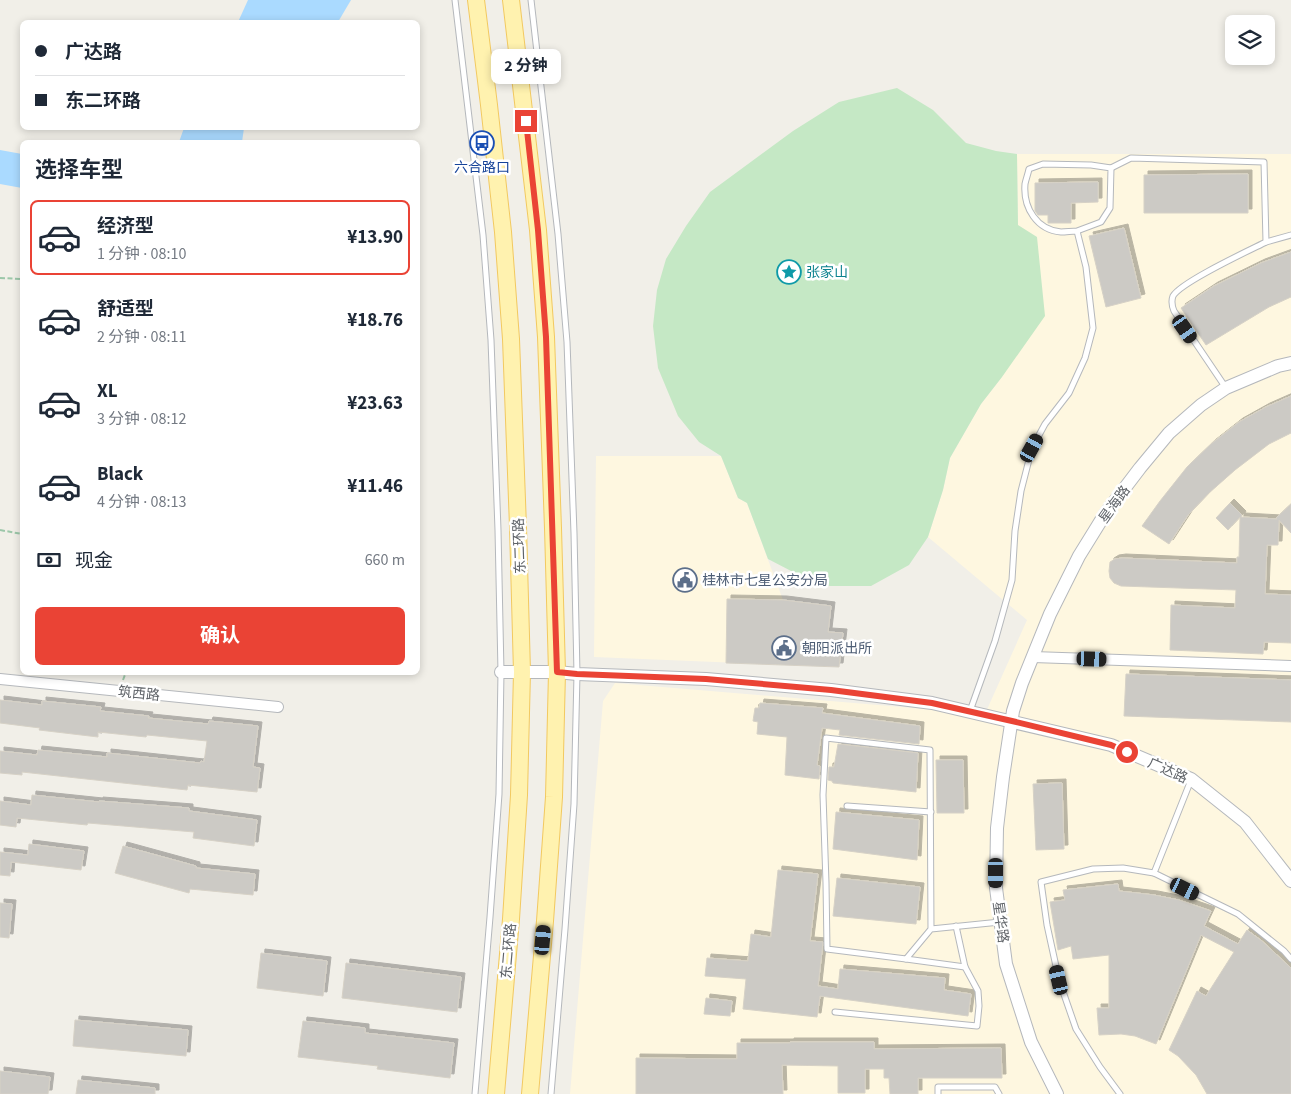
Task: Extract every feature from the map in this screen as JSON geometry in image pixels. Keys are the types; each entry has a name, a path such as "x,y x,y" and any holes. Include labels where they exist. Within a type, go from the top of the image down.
{"main road":[{"name":"东二环路","path":"476,0 502,222 512,339 522,672 519,795 511,919 496,1094"},
{"path":"511,0 538,230 546,337 557,672 554,797 530,1094"}],"street":[{"name":"星海路","path":"1012,716 1022,683 1050,614 1079,556 1105,514 1140,468 1169,433 1201,405 1226,388 1278,366 1291,363"},
{"path":"1033,657 1291,666"},
{"name":"广达路","path":"501,672 557,672 706,679 831,690 1012,716 1111,745 1192,779 1245,822 1291,881"},
{"name":"筑西路","path":"0,679 278,707"},
{"name":"星华路","path":"1012,716 997,828 996,888 1006,964 1031,1042 1053,1093"}],"lane":[{"path":"455,0 483,235 491,340 498,520 501,672 499,794 475,1094"},
{"path":"531,0 557,224 567,342 577,674 574,804 551,1094"},
{"path":"1112,168 1110,208 1100,222 1077,231 1061,232 1037,222 1031,214 1026,201 1025,184 1029,169 1043,164 1091,165 1112,168 1131,158 1264,162 1266,242"},
{"path":"969,711 995,641 1012,580 1015,530 1021,491 1032,448 1045,424 1069,393 1085,358 1093,328 1086,267 1077,231"},
{"path":"1226,388 1174,311 1172,300 1177,291 1220,265 1266,242 1291,235"},
{"path":"906,959 932,929 930,750 826,738 823,795 827,949 965,967"},
{"path":"1154,873 1192,779"},
{"path":"847,806 931,812"},
{"path":"1120,1094 1076,1029 1059,980 1047,925 1041,882 1093,870 1123,868 1154,873 1238,914 1284,951 1291,959"},
{"path":"932,929 1001,922"},
{"path":"835,1012 977,1026 978,991 965,967 956,926"},
{"path":"938,1094 938,1087 995,1087 999,1094"}],"path":[{"path":"0,278 20,279"},
{"path":"0,530 20,534"},
{"path":"123,680 125,675"}],"shaded area":[{"path":"1017,154 1291,154 1291,1094 570,1094 603,701 615,683 985,714 1027,620 928,537 943,490 950,458 981,404 1002,377 1018,226"},
{"name":"桂林市七星公安分局","path":"596,456 721,456 738,498 747,503 783,600 831,606 828,632 843,633 839,667 594,657"}],"green space":[{"path":"897,88 933,110 966,143 1017,154 1018,225 1037,237 1045,316 981,404 950,458 943,490 928,537 909,565 871,586 820,586 768,559 747,503 738,498 721,456 699,442 678,416 658,368 653,326 657,290 666,259 710,192 793,131 839,102"}],"water":[{"path":"248,0 351,0 339,20 239,20"},
{"path":"183,130 244,130 242,140 180,140"},
{"path":"0,150 20,154 20,188 0,184"}],"building":[{"path":"1248,174 1248,213 1144,213 1144,175"},
{"path":"1098,182 1098,202 1071,203 1071,223 1048,223 1048,215 1038,215 1035,211 1035,183"},
{"path":"1124,228 1141,298 1106,307 1089,236"},
{"path":"1291,252 1291,297 1269,307 1206,345 1181,308 1214,286 1261,263"},
{"path":"1291,396 1291,433 1269,444 1209,493 1188,515 1169,544 1142,526 1187,467 1211,444 1239,422"},
{"path":"1230,503 1242,515 1241,517 1277,519 1291,504 1291,533 1279,520 1278,545 1267,545 1265,594 1291,595 1291,643 1264,642 1263,654 1170,650 1171,605 1235,608 1236,590 1121,586 1114,583 1110,578 1110,562 1122,558 1237,563 1237,557 1239,557 1240,517 1228,530 1216,518"},
{"name":"朝阳派出所","path":"727,599 783,600 831,606 828,632 843,633 839,667 726,663"},
{"path":"1126,674 1291,680 1291,722 1124,716"},
{"path":"0,700 42,705 42,701 101,707 100,711 149,716 148,718 208,724 209,721 258,726 253,767 260,768 257,792 188,785 187,790 22,772 22,775 0,773 0,751 37,755 38,750 107,757 107,753 200,763 201,761 204,762 207,741 98,732 98,737 0,723"},
{"path":"760,703 823,708 822,713 920,726 919,744 839,735 840,730 822,728 817,765 820,766 819,779 785,775 787,737 757,734 758,722 753,721 755,708 759,708"},
{"path":"838,744 918,753 916,792 833,783 828,780 829,767 834,767"},
{"path":"936,760 963,760 964,813 937,813"},
{"path":"1062,783 1064,849 1036,850 1033,784"},
{"path":"32,795 189,808 189,811 257,820 254,846 193,838 194,832 88,823 87,825 17,818 16,827 0,825 0,801 31,805"},
{"path":"836,812 919,820 917,860 833,849"},
{"path":"29,844 84,851 81,870 11,862 10,876 0,875 0,852 28,855"},
{"path":"123,846 196,866 196,868 255,874 253,895 190,889 189,893 115,873"},
{"path":"778,870 818,874 810,941 823,942 818,986 838,989 840,969 945,978 944,990 971,994 968,1016 820,996 817,1017 743,1009 746,979 705,976 707,958 748,961 751,934 771,937"},
{"path":"837,878 920,887 916,924 833,916"},
{"path":"1118,884 1119,891 1179,900 1211,911 1204,926 1238,944 1247,930 1291,968 1291,1094 1207,1094 1196,1075 1178,1056 1169,1050 1197,991 1206,996 1234,952 1201,935 1156,1044 1135,1036 1121,1034 1099,1035 1097,1008 1109,1008 1109,955 1073,959 1071,946 1058,950 1050,902 1065,900 1063,890"},
{"path":"0,903 12,904 9,938 0,937"},
{"path":"261,953 327,961 323,996 257,988"},
{"path":"346,963 461,977 457,1012 342,998"},
{"path":"706,998 732,1001 730,1016 704,1014"},
{"path":"75,1020 188,1030 186,1056 73,1046"},
{"path":"303,1021 365,1028 365,1033 454,1043 450,1078 377,1069 378,1066 298,1057"},
{"path":"874,1042 874,1049 1001,1048 1002,1078 918,1078 918,1094 890,1094 889,1078 884,1078 884,1069 865,1069 865,1093 838,1093 838,1066 782,1065 783,1094 636,1094 636,1058 737,1059 737,1043"},
{"path":"0,1071 50,1077 48,1094 0,1094"},
{"path":"78,1080 155,1088 155,1094 76,1094"}],"place":[{"name":"六合路口","path":"482,143"},
{"name":"张家山","path":"789,272"},
{"name":"桂林市七星公安分局","path":"685,580"},
{"name":"朝阳派出所","path":"784,648"}],"route":[{"path":"526,121 538,230 546,337 557,672 706,679 831,690 932,703 1111,745 1127,752"}]}
